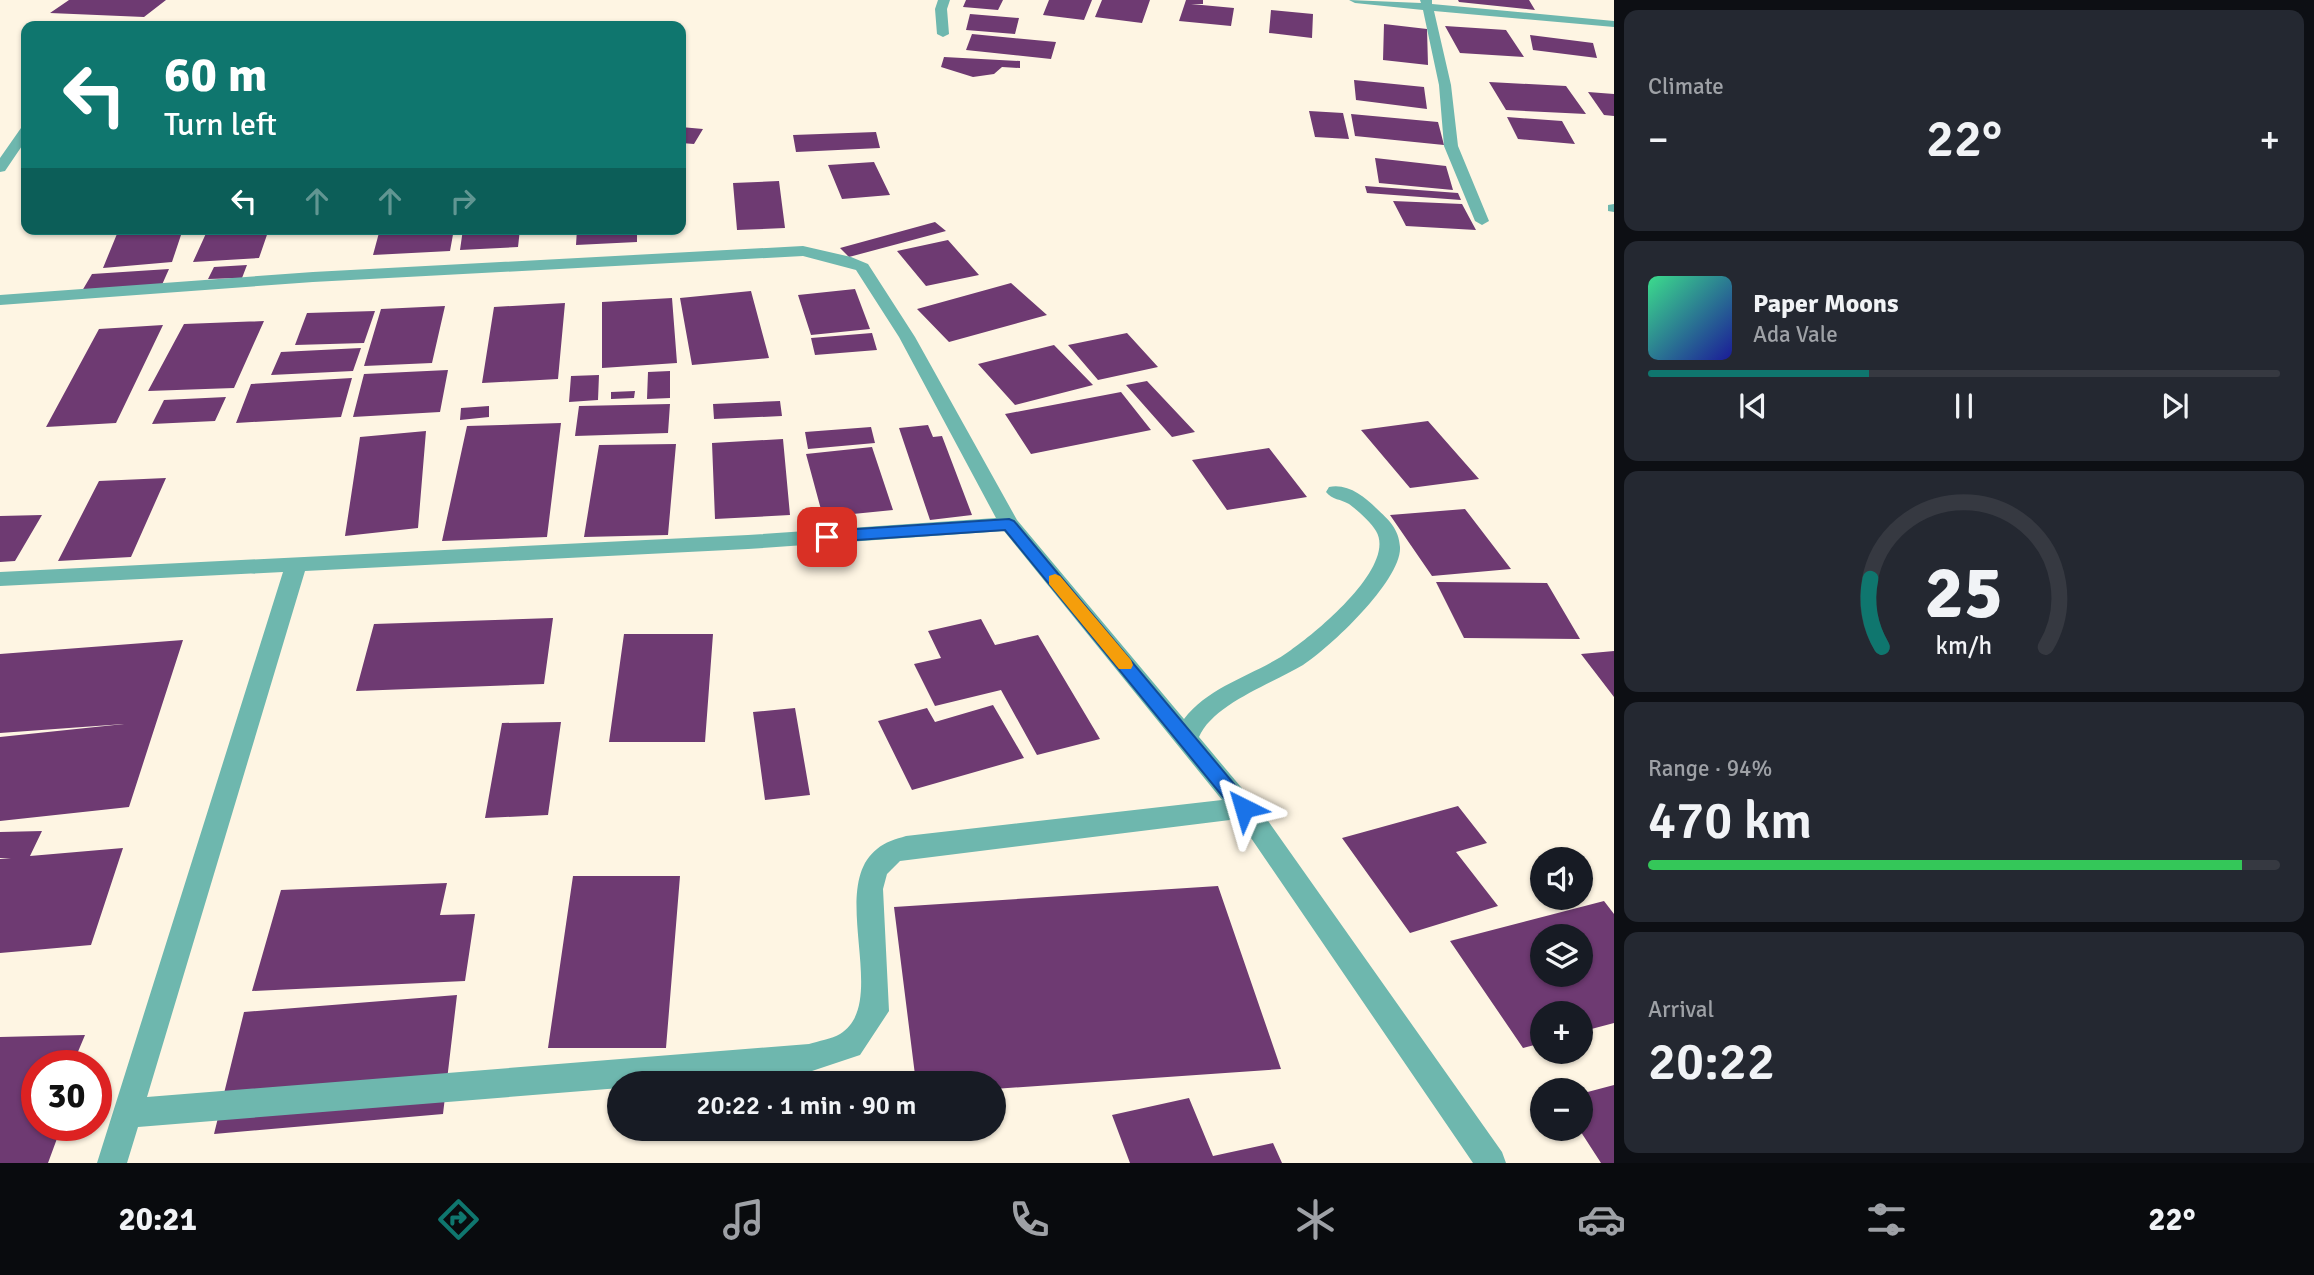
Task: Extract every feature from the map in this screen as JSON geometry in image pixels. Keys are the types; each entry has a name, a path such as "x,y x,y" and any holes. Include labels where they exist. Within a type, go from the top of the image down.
{"street":[{"path":"943,34 941,9 944,0"},
{"path":"1355,0 1427,4 1614,24"},
{"path":"1427,4 1444,85 1451,146 1482,222"},
{"path":"0,169 21,138"},
{"path":"0,300 313,276 803,251 823,254 862,267 907,337 1009,524 1244,808 1491,1163"},
{"path":"1186,739 1193,723 1216,702 1298,657 1339,622 1380,576 1390,550 1387,530 1355,499 1336,492"},
{"path":"0,579 297,562 748,542 1009,524"},
{"path":"112,1163 130,1113 297,562"},
{"path":"130,1113 809,1058 850,1045 875,1011 870,889 873,869 890,851 1244,808"}],"building":[{"path":"69,0 166,0 144,17 50,13"},
{"path":"966,0 1003,0 998,10 963,7"},
{"path":"1049,0 1092,0 1084,20 1043,15"},
{"path":"1102,0 1150,0 1142,23 1095,17"},
{"path":"1186,0 1203,0 1203,4 1191,4 1234,8 1231,26 1179,21"},
{"path":"1458,0 1529,0 1535,10 1459,2"},
{"path":"1271,10 1313,14 1312,38 1269,33"},
{"path":"970,14 1019,18 1015,34 966,30"},
{"path":"1384,24 1427,29 1428,65 1383,60"},
{"path":"1445,26 1506,30 1524,57 1460,53"},
{"path":"972,34 1056,42 1051,59 966,50"},
{"path":"1530,35 1593,43 1597,58 1533,50"},
{"path":"944,57 1020,61 1020,68 1002,67 994,74 973,77 941,67"},
{"path":"1354,80 1424,87 1427,109 1356,100"},
{"path":"1489,82 1566,86 1586,114 1506,110"},
{"path":"1588,92 1614,94 1614,116 1604,115"},
{"path":"1309,111 1343,113 1349,139 1315,137"},
{"path":"1351,114 1438,122 1444,145 1355,136"},
{"path":"1507,117 1562,121 1575,144 1518,139"},
{"path":"686,127 703,129 694,144 686,143"},
{"path":"876,132 880,148 796,152 793,135"},
{"path":"1375,158 1446,166 1453,190 1379,183"},
{"path":"874,162 890,195 842,199 828,165"},
{"path":"779,181 785,228 737,230 733,183"},
{"path":"1365,186 1458,193 1461,200 1367,193"},
{"path":"1393,201 1462,204 1476,230 1406,226"},
{"path":"935,222 946,231 849,257 840,248"},
{"path":"117,235 181,235 172,262 103,268"},
{"path":"205,235 267,235 259,258 193,262"},
{"path":"378,235 453,235 450,251 373,255"},
{"path":"462,235 519,235 518,247 460,250"},
{"path":"577,235 637,235 637,242 576,245"},
{"path":"948,240 979,275 926,286 897,251"},
{"path":"247,265 242,278 208,279 214,267"},
{"path":"169,269 161,287 82,291 92,274"},
{"path":"1011,283 1047,315 949,342 917,309"},
{"path":"855,289 870,329 811,335 798,295"},
{"path":"751,291 769,358 692,365 680,298"},
{"path":"672,298 677,363 602,368 602,302"},
{"path":"565,303 558,379 482,383 494,307"},
{"path":"445,306 432,363 364,366 381,309"},
{"path":"375,311 364,343 295,345 307,313"},
{"path":"264,321 234,388 148,391 184,324"},
{"path":"163,325 116,423 46,427 99,329"},
{"path":"872,333 877,350 815,355 811,338"},
{"path":"1127,333 1158,367 1098,380 1068,345"},
{"path":"1054,345 1093,385 1015,405 978,364"},
{"path":"361,348 353,371 271,375 281,352"},
{"path":"448,370 440,412 353,417 364,374"},
{"path":"670,371 670,398 647,399 648,372"},
{"path":"599,375 598,400 569,402 571,376"},
{"path":"352,378 341,417 236,423 251,384"},
{"path":"1147,381 1195,432 1172,437 1126,385"},
{"path":"635,391 634,398 611,399 611,392"},
{"path":"1121,392 1151,430 1031,454 1005,414"},
{"path":"226,397 215,421 152,424 164,400"},
{"path":"780,401 782,416 714,419 713,404"},
{"path":"670,404 668,433 575,436 579,406"},
{"path":"489,406 489,417 460,420 461,408"},
{"path":"1428,421 1479,479 1410,488 1361,430"},
{"path":"561,423 547,537 442,541 467,426"},
{"path":"928,425 933,437 942,436 972,515 930,520 899,428"},
{"path":"871,427 875,443 808,449 805,432"},
{"path":"426,431 418,528 345,536 360,437"},
{"path":"783,439 790,515 715,519 712,443"},
{"path":"676,444 668,535 584,537 599,445"},
{"path":"872,447 893,510 823,517 806,454"},
{"path":"1269,448 1307,497 1227,510 1192,460"},
{"path":"166,478 131,557 58,561 99,481"},
{"path":"1465,509 1511,569 1432,576 1390,515"},
{"path":"42,515 15,561 0,562 0,516"},
{"path":"1436,582 1547,583 1580,639 1464,638"},
{"path":"553,618 544,684 356,691 374,624"},
{"path":"981,619 995,645 1038,635 1100,739 1037,755 1001,690 935,706 914,664 941,658 928,631"},
{"path":"624,634 713,634 705,742 609,742"},
{"path":"183,640 129,807 0,821 0,737 124,724 0,733 0,654"},
{"path":"1614,651 1614,697 1581,654"},
{"path":"993,705 1024,758 912,790 878,721 927,708 935,722"},
{"path":"795,708 810,795 765,800 753,712"},
{"path":"561,722 548,815 485,818 502,723"},
{"path":"1458,806 1487,843 1456,852 1498,906 1410,933 1342,838"},
{"path":"42,831 30,856 123,848 91,945 0,953 0,859 11,858 0,858 0,832"},
{"path":"573,876 680,876 666,1048 548,1048"},
{"path":"447,883 440,915 475,914 465,981 252,991 281,890"},
{"path":"1218,886 1281,1069 1006,1088 1006,1071 914,1071 894,907"},
{"path":"1604,901 1614,914 1614,1023 1593,1029 1593,1001 1530,1001 1530,1046 1523,1048 1450,941 1569,910 1593,910 1593,904"},
{"path":"457,995 443,1114 214,1134 244,1012"},
{"path":"85,1035 79,1050 21,1050 21,1141 56,1141 48,1163 0,1163 0,1037"},
{"path":"1614,1085 1614,1163 1601,1163 1587,1141 1593,1141 1593,1091"},
{"path":"1189,1098 1213,1156 1273,1143 1282,1163 1130,1163 1112,1115"}],"slow traffic":[{"path":"1055,580 1125,665"}],"route":[{"path":"827,537 1009,524 1244,808"}]}
